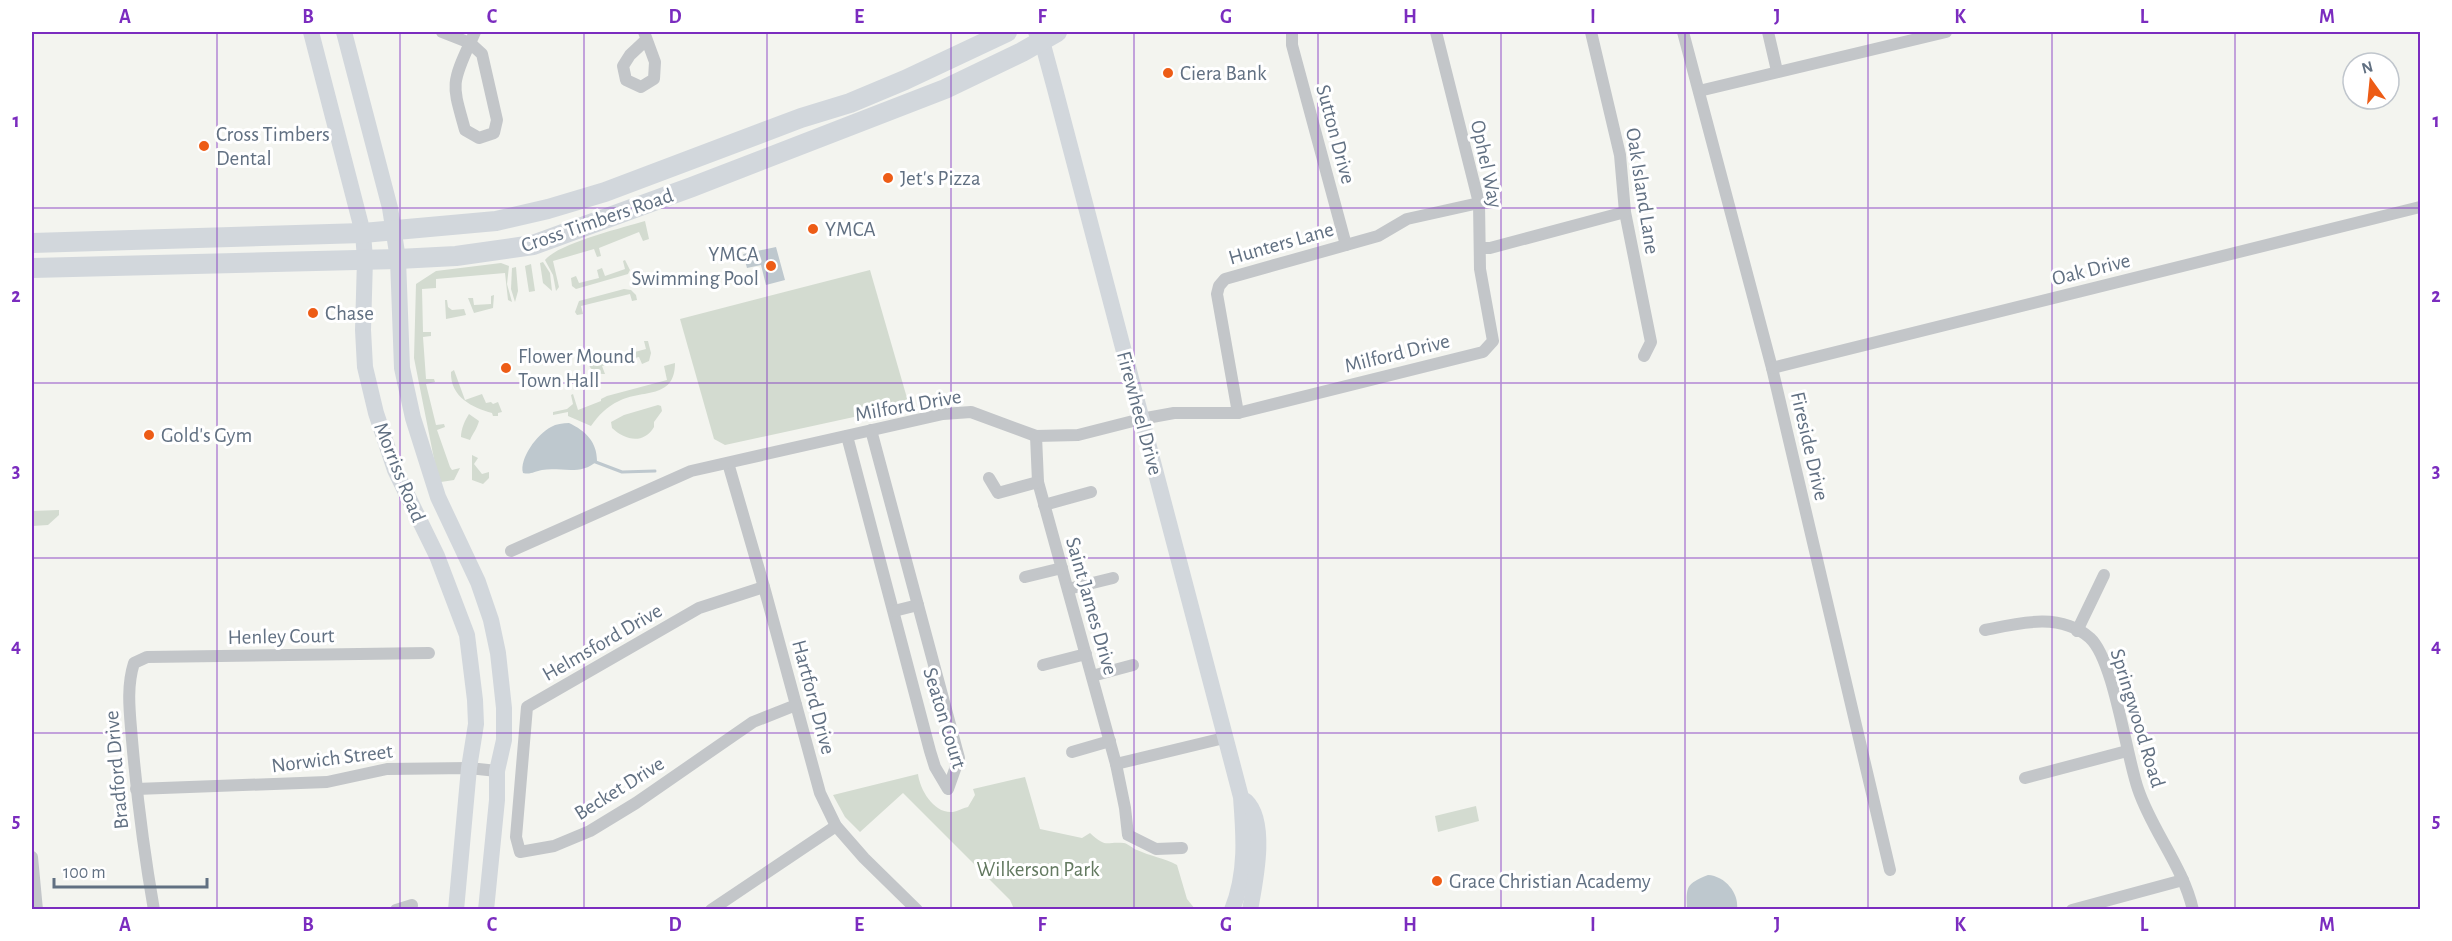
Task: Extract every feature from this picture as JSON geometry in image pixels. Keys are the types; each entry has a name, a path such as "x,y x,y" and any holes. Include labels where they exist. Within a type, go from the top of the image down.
{"main road":[{"name":"Morriss Road","path":"311,32 363,233 365,259 363,330 366,367 376,413 395,470 437,556 466,635 476,724 469,768 456,909"},
{"name":"Morriss Road","path":"344,32 390,208 398,259 402,368 413,418 438,496 478,582 491,620 498,653 502,678 504,740 497,771 497,800 486,909"},
{"name":"Cross Timbers Road","path":"32,243 393,232 496,221 605,192 905,80 1006,32"},
{"name":"Cross Timbers Road","path":"32,268 398,259 456,256 533,245 945,89 1045,35"},
{"name":"Firewheel Drive","path":"1045,35 1141,419 1241,797 1244,837 1242,873 1232,909"},
{"path":"863,121 858,115 859,110 890,93 905,80"},
{"path":"694,159 704,182"},
{"name":"Firewheel Drive","path":"1241,797 1252,808 1259,851 1250,909"}],"street":[{"path":"442,32 470,44 482,54 497,120 494,133 479,138 465,130 454,89 455,75 470,44 475,32"},
{"name":"Sutton Drive","path":"1292,32 1292,45 1346,245"},
{"name":"Ophel Way","path":"1436,32 1479,202 1480,269 1493,341"},
{"name":"Oak Island Lane","path":"1590,32 1620,156 1625,212 1651,342 1644,356"},
{"name":"Fireside Drive","path":"1683,32 1772,368 1890,870"},
{"path":"1768,32 1777,71"},
{"path":"1699,91 1946,32"},
{"name":"Hunters Lane","path":"1238,413 1217,294 1219,286 1225,279 1378,236 1407,219 1479,202"},
{"name":"Oak Drive","path":"1772,368 2421,207"},
{"path":"1481,248 1490,248 1625,212"},
{"name":"Milford Drive","path":"512,551 691,471 942,414 971,412 1036,436 1078,435 1174,413 1238,413 1483,352 1493,341"},
{"name":"Seaton Court","path":"847,436 935,767 948,789 959,758 871,430"},
{"name":"Saint James Drive","path":"1036,436 1038,482 1116,764 1128,835 1156,849 1182,848"},
{"name":"Hartford Drive","path":"728,463 819,793 836,826 864,858 917,909"},
{"path":"989,478 998,493 1038,482"},
{"path":"1044,506 1091,492"},
{"path":"1025,577 1062,568"},
{"path":"2077,630 2104,575"},
{"path":"1068,589 1113,578"},
{"name":"Helmsford Drive","path":"520,779 528,707 699,608 764,587"},
{"path":"894,611 918,604"},
{"name":"Springwood Road","path":"1985,630 2037,621 2066,625 2089,638 2098,648 2107,668 2139,793 2183,880 2193,909"},
{"name":"Henley Court","path":"134,663 147,657 429,653"},
{"path":"1043,666 1086,654"},
{"name":"Bradford Drive","path":"134,663 128,681 136,789 141,838 154,909"},
{"path":"1092,676 1133,665"},
{"name":"Becket Drive","path":"520,779 516,837 520,852 554,846 591,831 636,803 753,722 796,705"},
{"path":"1116,764 1224,738"},
{"path":"1072,752 1110,741"},
{"path":"2025,778 2127,751"},
{"name":"Norwich Street","path":"136,789 327,782 387,769 469,768 497,771"},
{"path":"711,909 836,826"},
{"path":"32,857 38,909"},
{"path":"2072,909 2183,880"},
{"path":"396,909 412,905"}],"green space":[{"path":"645,221 649,239 643,241 639,232 599,248 601,256 597,257 594,249 553,261 559,287 556,291 553,275 545,260 552,254 577,242"},
{"path":"625,260 630,270 628,274 576,289 572,286 571,278 576,276 579,283 599,278 597,270 602,268 605,276 625,269 623,261"},
{"path":"543,262 550,273 552,291 543,283 540,263"},
{"path":"501,263 509,266 507,284 512,302 508,300 505,273 436,279 436,288 422,289 423,332 431,332 431,336 423,337 426,379 434,379 435,382 426,384 436,425 444,424 445,427 437,430 450,467 452,470 460,468 454,480 441,482 436,469 414,358 416,284 436,271"},
{"path":"531,264 535,291 529,292 525,266"},
{"path":"516,267 518,291 515,302 511,289 512,268"},
{"path":"870,270 909,405 725,445 714,439 680,319"},
{"path":"624,289 631,290 637,300 632,301 630,294 581,306 583,314 577,315 575,312 579,301"},
{"path":"494,295 493,308 474,313 468,298 473,298 474,305 491,304 491,296"},
{"path":"445,300 452,310 464,309 466,315 446,319"},
{"path":"644,341 648,341 651,353 649,361 642,364 639,357 602,366 605,374 597,373 589,366 589,356 593,363 646,349"},
{"path":"675,363 674,375 663,388 614,403 591,426 568,416 568,412 553,415 553,412 567,409 573,404 571,395 573,394 578,410 601,401 607,396 667,380 664,366"},
{"path":"454,370 465,400 482,394 486,403 498,402 502,412 498,413 498,416 493,416 492,413 464,400 454,388 451,372"},
{"path":"661,406 662,411 650,433 645,436 628,438 612,428 611,422 624,415"},
{"path":"469,414 479,421 470,440 461,437 463,425"},
{"path":"472,455 478,458 474,464 482,474 489,472 489,478 483,484 472,480"},
{"path":"59,510 59,515 48,525 32,526 32,511"},
{"name":"Wilkerson Park","path":"918,774 929,800 946,812 968,807 975,795 973,789 1025,777 1040,829 1082,838 1090,833 1103,843 1126,844 1177,865 1187,899 1195,909 1014,909 1010,900 903,793 860,832 845,817 833,795"},
{"path":"1476,806 1479,821 1438,832 1435,816"}],"shaded area":[{"name":"YMCA Swimming Pool","path":"776,247 785,280 766,285 761,265 747,268 743,254"},
{"path":"569,423 581,430 593,443 597,461 591,466 578,470 549,469 523,473 522,467 526,454 540,435 553,426"},
{"path":"1708,875 1720,878 1730,886 1736,897 1737,909 1687,909 1689,887 1695,881"}],"waterway":[{"path":"593,461 622,472 655,471"}],"place":[{"name":"Ciera Bank","path":"1168,73"},
{"name":"Cross Timbers Dental","path":"204,146"},
{"name":"Jet's Pizza","path":"888,178"},
{"name":"YMCA","path":"813,229"},
{"name":"YMCA Swimming Pool","path":"771,266"},
{"name":"Chase","path":"313,313"},
{"name":"Flower Mound Town Hall","path":"506,368"},
{"name":"Gold's Gym","path":"149,435"},
{"name":"Grace Christian Academy","path":"1437,881"}]}
